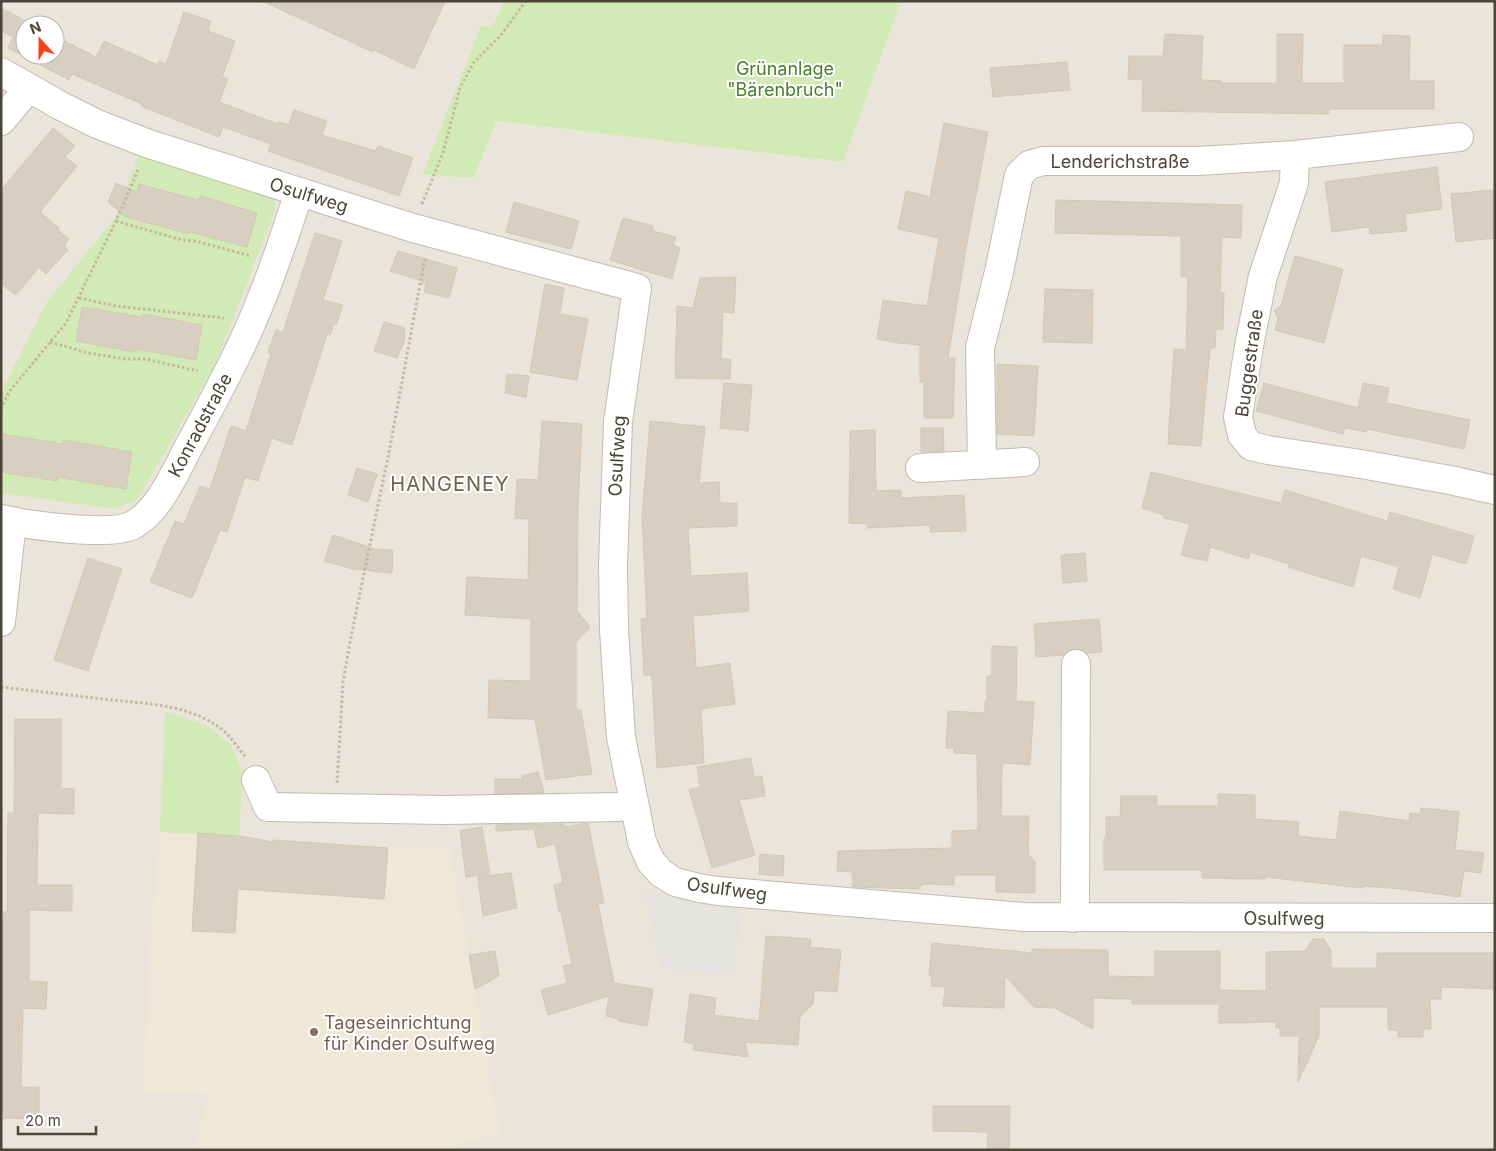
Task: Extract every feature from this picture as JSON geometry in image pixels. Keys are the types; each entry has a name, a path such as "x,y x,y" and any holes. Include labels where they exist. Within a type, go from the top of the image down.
{"street":[{"name":"Osulfweg","path":"1,72 97,124 149,144 421,230 636,288 618,422 613,564 614,630 621,728 642,842 651,862 661,873 675,882 718,891 973,913 1073,918 1495,918"},
{"path":"1,120 28,88"},
{"name":"Lenderichstraße","path":"982,465 980,348 999,272 1019,175 1029,165 1043,161 1198,161 1296,155 1458,135"},
{"name":"Buggestraße","path":"1296,155 1294,183 1263,276 1249,346 1238,417 1242,435 1252,446 1268,450 1378,467 1495,490"},
{"name":"Konradstraße","path":"6,521 101,531 123,528 138,521 155,504 164,492 226,378 251,324 276,263 299,192"},
{"path":"920,468 1025,462"},
{"path":"1,622 6,521"},
{"path":"1073,918 1075,889 1076,664"},
{"path":"256,780 268,807 445,810 618,807 634,804"}],"path":[{"path":"335,808 344,682 349,646 390,447 421,230 460,88 474,62 501,35 526,1"},
{"path":"1,409 9,392 66,323 116,221 149,144"},
{"path":"116,221 182,240 276,263"},
{"path":"79,298 116,306 187,312 251,324"},
{"path":"50,342 88,353 124,360 146,359 226,378"},
{"path":"1,687 157,704 180,709 200,717 224,731 246,758 256,780"}],"shaded area":[{"path":"1,1 504,1 422,175 474,178 497,121 842,162 901,1 1495,1 1495,1150 1,1150"},
{"name":"Tageseinrichtung für Kinder Osulfweg","path":"160,832 242,836 242,839 388,848 450,849 500,1135 463,1140 450,1150 195,1150 208,1094 144,1092 148,972"},
{"path":"644,890 743,909 733,974 661,968"}],"green space":[{"name":"Grünanlage \"Bärenbruch\"","path":"504,1 901,1 843,162 497,121 474,178 422,175 481,26 492,27"},
{"path":"141,149 274,196 275,211 215,365 137,500 115,509 1,493 1,392 46,303 116,216"},
{"path":"165,712 206,725 231,745 243,774 239,836 160,832"}],"building":[{"path":"262,1 445,1 414,69"},
{"path":"1,8 15,15 15,52 8,48 13,37 1,31"},
{"path":"184,12 211,21 208,31 235,41 222,77 228,79 219,102 278,124 279,122 289,125 294,110 327,121 322,135 376,151 378,146 413,158 399,196 268,151 271,144 223,127 219,137 141,106 142,104 72,74 69,80 40,65 65,65 65,41 96,57 104,41 158,65 159,61 166,64"},
{"path":"1165,34 1203,36 1201,80 1221,81 1221,83 1277,83 1277,34 1303,34 1302,83 1344,83 1344,45 1383,45 1383,35 1410,36 1409,81 1434,81 1434,109 1329,109 1329,114 1142,111 1143,80 1128,79 1129,56 1163,56"},
{"path":"1067,62 1070,90 993,97 990,68"},
{"path":"944,123 988,132 948,358 955,358 953,418 924,418 924,381 920,382 920,345 877,339 883,300 927,306 939,238 898,229 906,191 930,197"},
{"path":"53,128 75,146 65,157 77,166 40,212 69,239 64,246 68,250 46,274 39,267 16,295 1,284 1,190"},
{"path":"1437,167 1442,209 1405,214 1407,231 1370,234 1369,227 1332,232 1325,182"},
{"path":"116,183 137,192 139,184 198,200 200,196 257,213 247,247 126,217 108,202"},
{"path":"1495,190 1495,238 1456,242 1451,194"},
{"path":"1056,200 1242,205 1241,238 1222,237 1220,293 1224,293 1223,329 1216,329 1215,348 1210,348 1201,446 1168,444 1174,349 1186,350 1188,277 1181,277 1181,236 1055,233"},
{"path":"514,202 579,221 571,249 506,232"},
{"path":"623,218 653,226 653,231 676,237 673,245 680,248 672,279 610,260"},
{"path":"315,233 342,241 323,300 343,305 330,335 327,334 292,445 272,438 258,481 245,477 227,532 220,530 192,598 150,582 175,521 184,524 200,486 210,489 231,426 246,431 271,353 268,352 276,330 283,332"},
{"path":"398,251 457,268 449,298 424,292 426,284 422,283 422,281 390,271"},
{"path":"1295,256 1343,269 1324,343 1275,330 1278,318 1274,311 1281,306"},
{"path":"736,277 734,313 723,312 721,359 731,359 730,379 675,378 677,306 693,308 700,278"},
{"path":"545,284 564,288 560,314 588,319 577,380 530,372"},
{"path":"1045,289 1093,290 1092,343 1043,342"},
{"path":"82,307 142,317 143,314 202,325 196,360 136,349 135,352 76,341"},
{"path":"384,322 405,328 404,342 397,358 374,351"},
{"path":"997,364 1038,366 1034,436 997,434"},
{"path":"507,374 529,376 526,397 505,393"},
{"path":"724,383 752,385 748,431 720,428"},
{"path":"1264,383 1358,408 1363,383 1389,388 1386,403 1470,420 1464,449 1367,429 1366,432 1345,428 1343,434 1256,411"},
{"path":"542,421 582,424 578,506 577,611 590,627 576,642 576,710 581,710 592,774 546,780 535,719 488,718 489,680 531,681 531,619 465,615 467,577 528,580 529,519 515,518 517,479 538,480"},
{"path":"650,421 705,427 699,483 719,482 720,503 737,503 737,526 688,528 691,576 747,573 749,611 693,616 696,668 730,663 735,704 701,709 704,763 657,768 652,680 651,675 644,675 641,619 647,618 642,517"},
{"path":"921,428 943,428 944,451 921,452"},
{"path":"875,430 876,491 901,490 901,498 964,495 966,531 930,532 930,525 867,528 867,524 849,523 850,431"},
{"path":"1,434 63,444 63,440 132,452 126,489 58,477 57,481 1,472"},
{"path":"357,468 377,474 368,502 348,495"},
{"path":"1151,472 1281,503 1285,490 1387,521 1390,512 1474,536 1466,564 1431,554 1420,598 1393,589 1399,567 1361,556 1353,587 1288,567 1289,564 1250,552 1248,559 1210,547 1207,561 1181,555 1190,524 1164,518 1164,515 1142,508"},
{"path":"333,535 375,549 393,550 392,573 353,569 324,561"},
{"path":"1085,553 1087,581 1063,583 1061,555"},
{"path":"88,558 122,569 88,671 54,660"},
{"path":"1099,619 1102,652 1086,653 1076,648 1069,650 1064,655 1036,657 1034,624"},
{"path":"992,646 1017,647 1016,701 1034,702 1030,765 1002,763 1001,816 1029,816 1028,854 1035,862 1035,893 996,892 996,875 954,875 954,885 923,884 919,889 853,887 852,872 837,871 838,851 952,848 952,831 978,830 977,754 954,753 954,748 946,748 948,711 985,713 987,676 992,676"},
{"path":"15,719 61,719 61,788 74,789 74,814 38,813 37,885 72,885 72,911 29,910 29,981 47,982 46,1009 23,1008 21,1087 39,1087 39,1119 1,1118 1,912 7,912 8,813 14,813"},
{"path":"751,758 754,777 762,776 765,796 739,800 755,855 712,868 689,790 700,787 697,767"},
{"path":"538,772 544,793 495,794 495,779 523,779 522,776"},
{"path":"1218,794 1255,795 1255,819 1299,822 1298,836 1336,840 1340,811 1409,821 1410,813 1420,814 1421,808 1459,812 1455,850 1484,853 1481,873 1464,871 1460,897 1402,889 1362,886 1362,888 1265,877 1265,879 1202,878 1202,870 1104,870 1106,817 1120,817 1121,796 1157,796 1157,806 1218,806"},
{"path":"588,823 604,903 598,904 614,983 653,989 647,1026 618,1021 619,1019 606,1016 609,996 548,1015 541,990 567,983 563,966 572,964 554,885 563,883 555,844 538,848 534,829 496,831 496,825 564,824 564,827"},
{"path":"482,827 490,874 466,877 460,831"},
{"path":"198,833 239,836 273,842 273,840 388,848 384,899 238,889 235,933 192,931"},
{"path":"760,854 784,856 783,876 759,874"},
{"path":"511,873 517,908 483,916 478,877"},
{"path":"766,936 811,939 810,947 841,950 837,992 814,990 813,1004 800,1017 798,1045 745,1042 748,1057 693,1050 694,1044 684,1042 690,994 716,998 714,1015 759,1021"},
{"path":"1313,939 1324,939 1331,950 1331,968 1377,968 1377,953 1495,953 1495,989 1441,987 1441,999 1430,999 1431,1029 1423,1029 1423,1037 1398,1037 1398,1030 1388,1030 1388,1007 1319,1007 1319,1036 1298,1082 1299,1036 1280,1036 1280,1028 1276,1028 1276,1022 1219,1023 1219,1004 1132,1004 1132,999 1093,998 1093,1029 1055,1008 1034,1007 1005,976 1004,1008 943,1006 945,987 931,986 932,976 929,975 932,943 1032,953 1032,949 1108,950 1108,976 1155,977 1155,951 1220,951 1220,990 1266,991 1266,952 1305,951"},
{"path":"495,951 499,976 475,989 469,955"},
{"path":"933,1106 1010,1106 1009,1150 987,1150 988,1132 933,1131"}],"place":[{"name":"Tageseinrichtung für Kinder Osulfweg","path":"314,1032"}],"district":[{"name":"HANGENEY","path":"450,484"}]}
